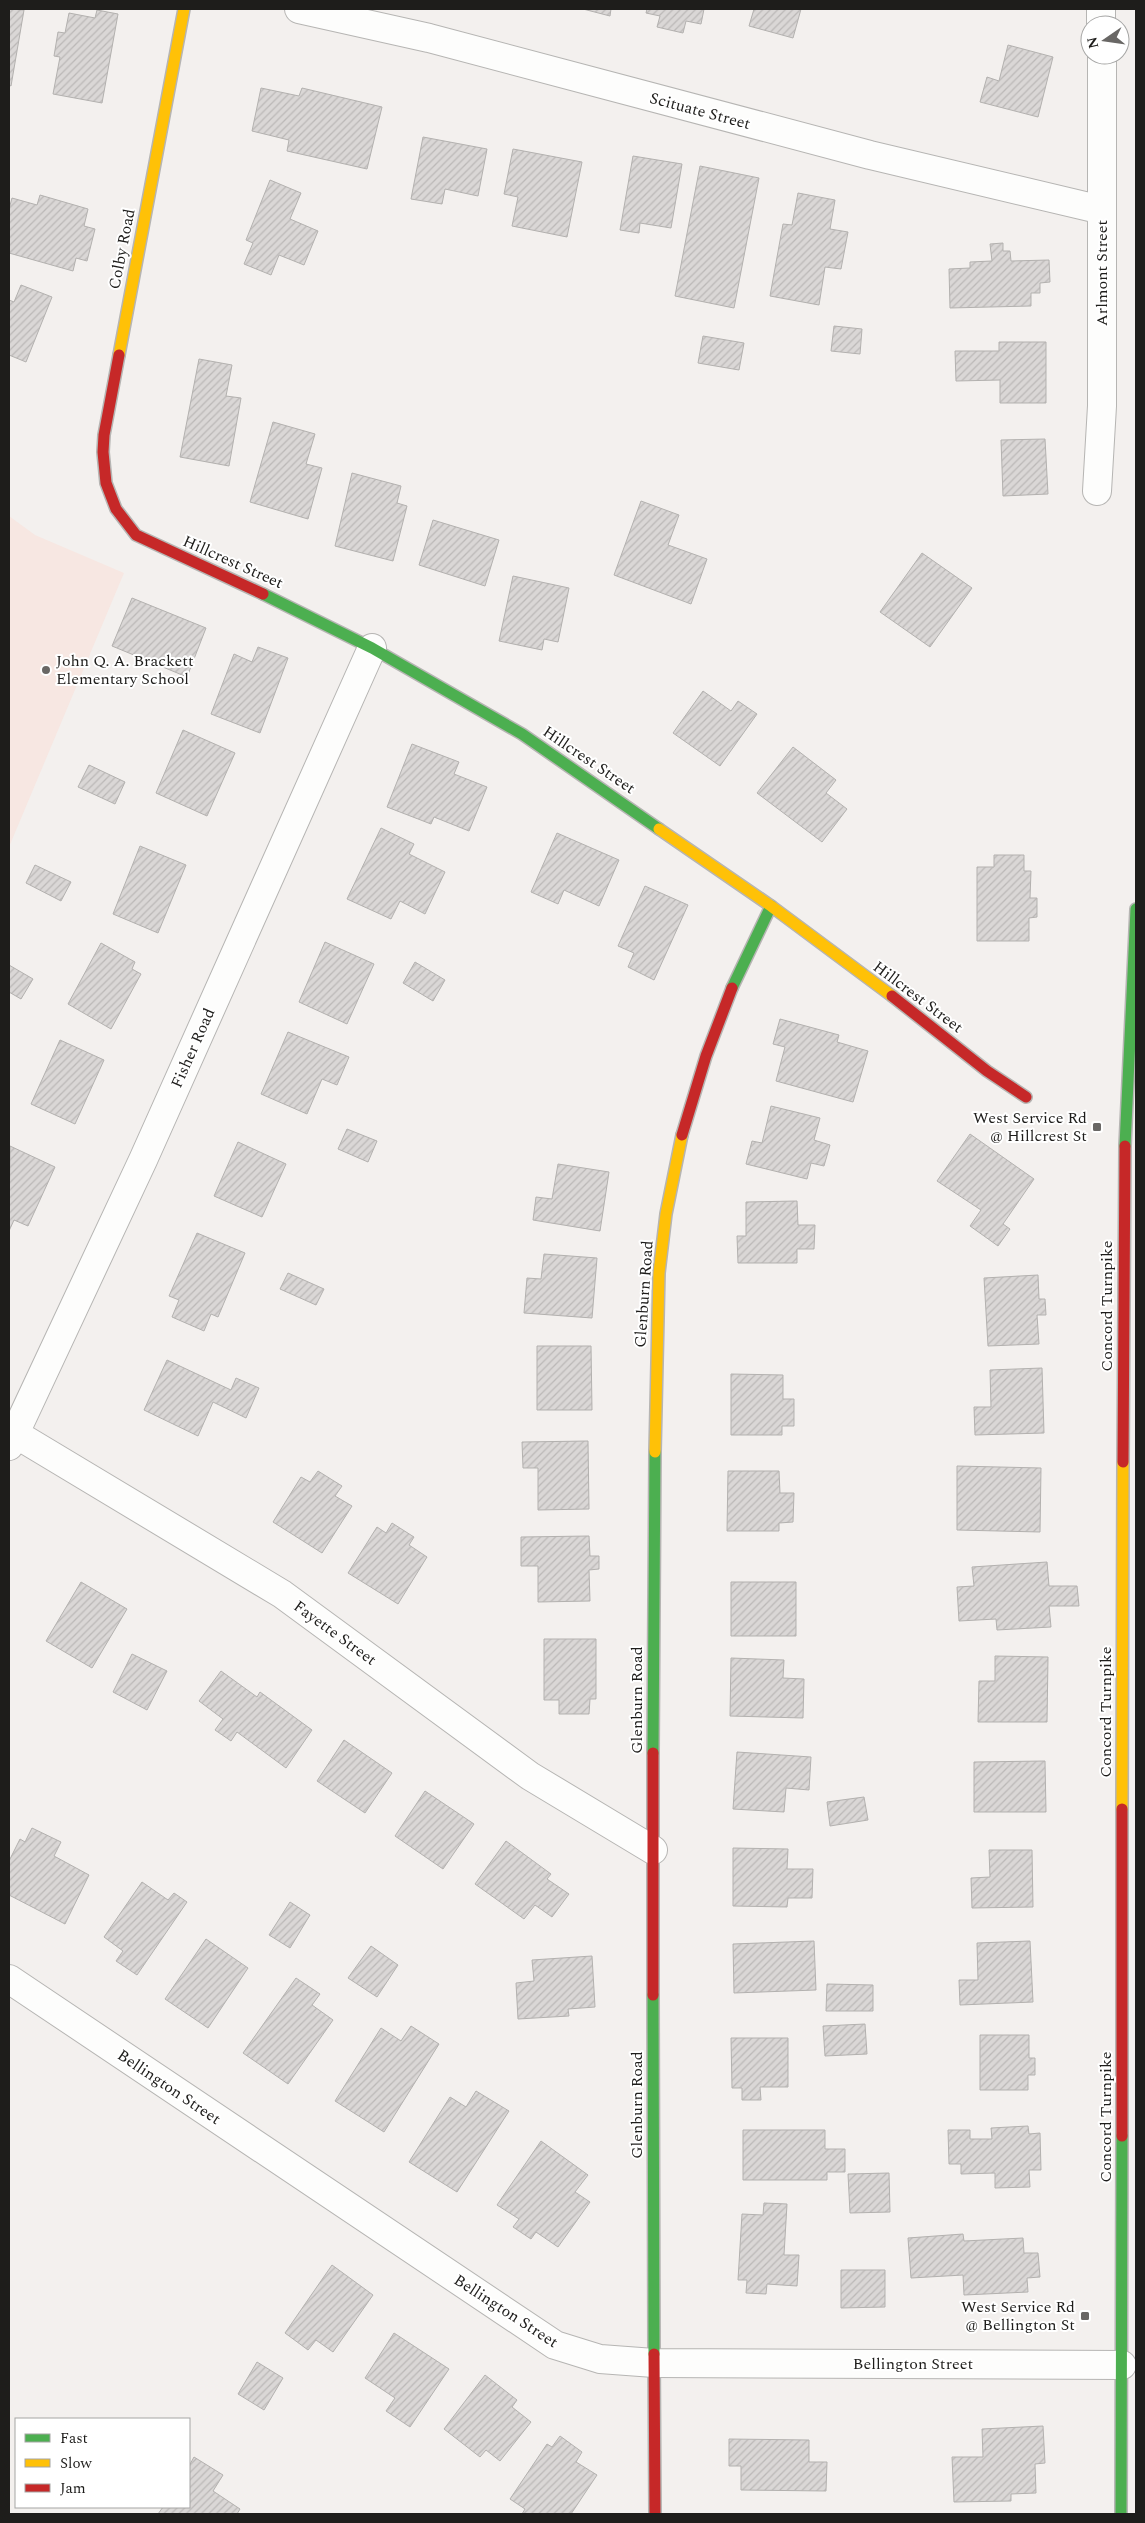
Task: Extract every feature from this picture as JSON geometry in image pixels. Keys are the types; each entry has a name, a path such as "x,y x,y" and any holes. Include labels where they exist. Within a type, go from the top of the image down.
{"street":[{"name":"Colby Road","path":"111,496 104,466 104,435 184,9"},
{"name":"Scituate Street","path":"299,9 429,38 862,153 1102,210"},
{"name":"Arlmont Street","path":"1097,491 1102,406 1102,65"},
{"name":"Hillcrest Street","path":"111,496 122,519 144,539 305,613 372,648 522,734 771,906 942,1033 987,1071 1026,1097"},
{"name":"Fisher Road","path":"11,1436 143,1160 372,648"},
{"name":"Glenburn Road","path":"655,2514 652,1850 656,1372 661,1250 678,1151 700,1070 738,972 771,906"},
{"name":"Concord Turnpike","path":"1121,2514 1123,1226 1127,1072 1136,909"},
{"name":"Fayette Street","path":"11,1436 282,1594 530,1776 652,1850"},
{"name":"Bellington Street","path":"9,1979 555,2345 600,2359 654,2363 1122,2365"}],"shaded area":[{"name":"John Q. A. Brackett Elementary School","path":"9,516 35,535 124,573 9,847"}],"building":[{"path":"9,9 24,10 11,86 9,85"},
{"path":"583,9 611,9 610,16"},
{"path":"647,9 704,9 701,24 686,21 683,33 657,27 660,16 646,13"},
{"path":"754,9 801,9 793,38 749,26"},
{"path":"97,10 118,14 102,103 53,94 60,57 54,56 58,32 65,33 69,13 95,18"},
{"path":"1008,45 1053,57 1038,117 980,102 987,77 999,81"},
{"path":"261,88 299,96 302,88 382,107 367,169 287,151 289,140 252,131"},
{"path":"423,137 487,149 478,196 445,189 442,204 411,199"},
{"path":"513,149 582,162 567,237 512,226 518,197 504,194"},
{"path":"633,156 682,164 671,228 640,223 639,233 620,230"},
{"path":"700,166 759,178 734,308 675,296"},
{"path":"270,180 301,193 290,219 318,231 304,265 279,255 271,275 244,264 253,243 246,240"},
{"path":"798,193 835,200 830,229 848,232 841,269 825,267 819,305 770,296 783,224 792,225"},
{"path":"40,195 88,209 84,226 95,229 87,261 76,258 73,271 9,253 9,209 12,198 37,205"},
{"path":"1003,243 1003,251 1010,251 1011,261 1049,260 1050,282 1040,283 1040,293 1031,293 1031,306 950,308 949,269 970,268 970,262 992,261 990,244"},
{"path":"21,285 52,297 26,362 9,355 9,300 14,302"},
{"path":"834,326 862,329 860,354 831,351"},
{"path":"703,336 744,343 739,370 698,363"},
{"path":"999,342 1046,342 1046,403 1000,403 1000,380 956,381 955,351 999,351"},
{"path":"199,359 232,365 226,396 241,398 229,466 180,457"},
{"path":"273,422 315,434 306,464 322,468 308,519 250,502"},
{"path":"1045,439 1048,494 1003,496 1001,440"},
{"path":"352,473 401,486 397,503 407,506 393,561 335,546"},
{"path":"641,501 679,515 668,545 707,559 691,604 614,575"},
{"path":"433,520 499,540 485,586 419,565"},
{"path":"922,553 972,588 930,647 880,612"},
{"path":"513,576 569,588 558,642 544,639 542,650 499,641"},
{"path":"132,598 206,628 187,677 112,646"},
{"path":"258,647 288,658 260,733 211,714 234,654 252,662"},
{"path":"703,691 731,711 738,701 757,714 720,766 673,733"},
{"path":"183,730 235,753 207,816 156,793"},
{"path":"412,744 459,762 454,774 487,787 469,831 434,817 431,824 387,807"},
{"path":"793,747 836,780 826,793 847,809 822,842 757,793"},
{"path":"89,765 125,782 115,804 78,787"},
{"path":"381,828 414,844 409,854 445,872 425,914 400,901 391,919 347,899"},
{"path":"557,833 619,860 599,906 564,890 558,904 531,892"},
{"path":"140,846 186,865 158,933 113,914"},
{"path":"994,855 1024,855 1024,871 1031,871 1030,898 1037,898 1037,917 1029,918 1029,941 977,941 977,867 994,867"},
{"path":"35,865 71,882 61,901 26,883"},
{"path":"645,886 688,905 654,980 628,967 634,953 618,946"},
{"path":"325,942 374,964 347,1024 299,1002"},
{"path":"101,943 135,962 132,969 141,974 111,1029 68,1004"},
{"path":"415,962 445,980 433,1001 403,983"},
{"path":"9,965 33,979 21,999 9,992"},
{"path":"780,1019 839,1035 837,1042 868,1051 853,1102 776,1081 785,1047 773,1044"},
{"path":"288,1032 349,1057 337,1085 322,1079 307,1114 261,1094"},
{"path":"60,1040 104,1060 75,1124 31,1104"},
{"path":"771,1106 820,1118 814,1140 830,1145 824,1166 811,1163 807,1179 746,1164 752,1141 762,1143"},
{"path":"347,1129 377,1141 368,1162 338,1149"},
{"path":"970,1134 1034,1179 1003,1224 1010,1229 998,1246 970,1226 981,1210 937,1181"},
{"path":"238,1142 286,1164 262,1217 214,1196"},
{"path":"10,1146 55,1167 28,1226 14,1220 9,1231"},
{"path":"558,1164 609,1172 600,1231 533,1220 536,1197 552,1199"},
{"path":"797,1201 798,1225 815,1225 814,1249 797,1249 797,1263 738,1263 737,1236 746,1236 746,1202"},
{"path":"197,1233 245,1253 218,1317 211,1314 204,1331 172,1317 179,1300 169,1296"},
{"path":"544,1254 597,1258 592,1318 524,1313 527,1278 541,1279"},
{"path":"288,1273 324,1289 316,1305 280,1289"},
{"path":"1038,1275 1039,1299 1045,1299 1046,1315 1037,1315 1039,1344 988,1346 984,1278"},
{"path":"537,1346 591,1346 592,1410 537,1410"},
{"path":"167,1360 231,1390 236,1378 259,1388 246,1418 213,1402 198,1436 144,1410"},
{"path":"1042,1368 1044,1433 975,1435 974,1407 991,1407 990,1370"},
{"path":"731,1374 783,1375 783,1399 794,1399 794,1426 782,1426 782,1435 731,1435"},
{"path":"588,1441 589,1509 538,1510 538,1468 523,1468 522,1442"},
{"path":"957,1466 1041,1468 1040,1532 957,1530"},
{"path":"318,1471 342,1486 335,1496 352,1506 322,1553 273,1522 301,1477 310,1482"},
{"path":"728,1471 779,1471 780,1493 794,1493 793,1522 779,1523 779,1531 727,1531"},
{"path":"392,1523 414,1537 409,1545 427,1557 398,1604 348,1573 377,1527 386,1533"},
{"path":"589,1536 590,1556 599,1556 599,1569 589,1570 590,1601 538,1602 538,1566 521,1566 521,1537"},
{"path":"1047,1562 1049,1586 1077,1586 1079,1606 1049,1606 1051,1627 997,1630 996,1619 959,1621 957,1587 974,1586 972,1567"},
{"path":"81,1582 127,1609 92,1668 46,1641"},
{"path":"731,1582 796,1582 796,1636 731,1636"},
{"path":"544,1639 596,1639 596,1699 590,1699 589,1714 559,1714 559,1700 544,1700"},
{"path":"132,1654 167,1671 147,1710 113,1692"},
{"path":"995,1656 1048,1657 1047,1722 978,1722 979,1681 995,1681"},
{"path":"731,1658 784,1660 783,1678 804,1679 803,1718 730,1716"},
{"path":"221,1671 257,1697 260,1692 312,1730 286,1768 237,1732 231,1741 215,1730 223,1719 199,1701"},
{"path":"344,1740 392,1773 365,1813 317,1781"},
{"path":"737,1752 811,1757 809,1790 786,1788 784,1812 733,1809"},
{"path":"1045,1761 1046,1812 974,1812 974,1762"},
{"path":"425,1791 474,1824 443,1869 395,1836"},
{"path":"864,1797 868,1820 830,1826 827,1802"},
{"path":"32,1828 61,1842 54,1856 89,1875 65,1924 9,1895 9,1861 20,1839 25,1842"},
{"path":"506,1841 551,1874 547,1879 569,1894 552,1917 535,1905 524,1919 475,1884"},
{"path":"733,1848 788,1849 787,1869 813,1869 812,1898 788,1898 787,1907 733,1906"},
{"path":"989,1850 1032,1850 1033,1907 972,1908 971,1878 990,1877"},
{"path":"142,1882 168,1900 174,1893 187,1902 137,1975 116,1961 123,1951 104,1937"},
{"path":"290,1902 310,1915 290,1948 269,1935"},
{"path":"206,1939 248,1968 208,2028 165,1999"},
{"path":"814,1941 816,1990 734,1993 733,1944"},
{"path":"1030,1941 1033,2002 960,2005 959,1980 978,1980 977,1943"},
{"path":"371,1946 398,1965 377,1997 348,1978"},
{"path":"592,1956 595,2007 568,2009 569,2016 518,2019 516,1983 534,1981 532,1960"},
{"path":"296,1978 320,1994 312,2005 333,2020 288,2084 243,2053"},
{"path":"827,1984 873,1985 873,2011 826,2011"},
{"path":"865,2024 867,2054 825,2056 823,2026"},
{"path":"411,2026 439,2044 384,2132 335,2101 381,2028 401,2041"},
{"path":"980,2035 1029,2035 1029,2058 1035,2058 1035,2075 1028,2075 1028,2090 980,2090"},
{"path":"731,2038 788,2038 788,2087 760,2087 761,2100 742,2100 742,2088 732,2088"},
{"path":"476,2091 509,2111 457,2192 409,2162 450,2097 466,2107"},
{"path":"1028,2126 1029,2134 1040,2133 1041,2170 1029,2170 1030,2187 995,2188 995,2173 961,2174 961,2164 949,2164 948,2130 970,2130 970,2139 992,2139 991,2128"},
{"path":"743,2130 825,2130 825,2149 845,2149 845,2172 827,2172 827,2180 743,2180"},
{"path":"541,2141 588,2175 575,2192 590,2202 558,2247 536,2232 531,2239 513,2227 519,2219 497,2205"},
{"path":"889,2173 890,2212 850,2213 848,2174"},
{"path":"764,2203 787,2204 784,2255 799,2255 797,2286 767,2284 766,2294 746,2293 747,2280 738,2280 742,2214 763,2215"},
{"path":"963,2234 964,2241 1023,2238 1024,2253 1038,2253 1040,2277 1027,2278 1028,2292 964,2295 963,2275 911,2278 908,2238"},
{"path":"332,2265 373,2295 333,2352 316,2340 308,2350 285,2333"},
{"path":"841,2270 885,2270 885,2307 841,2308"},
{"path":"394,2333 449,2369 410,2427 386,2411 395,2398 365,2378"},
{"path":"257,2362 283,2378 264,2410 238,2394"},
{"path":"485,2375 517,2400 512,2407 531,2422 500,2461 486,2450 480,2457 444,2429"},
{"path":"1043,2426 1045,2463 1035,2464 1036,2493 1011,2494 1011,2501 954,2502 952,2457 983,2457 982,2429"},
{"path":"560,2436 582,2452 576,2462 597,2475 571,2514 522,2514 525,2509 510,2499 547,2444 552,2447"},
{"path":"729,2439 809,2440 809,2462 827,2462 826,2491 741,2490 741,2466 729,2466"},
{"path":"194,2457 223,2475 213,2491 240,2509 237,2514 158,2514 162,2508 190,2508 190,2464"}],"traffic: fast":[{"path":"263,594 372,648 522,734 659,829"},
{"path":"732,988 771,906"},
{"path":"1125,1146 1136,909"},
{"path":"653,1753 655,1452"},
{"path":"653,1995 654,2354"},
{"path":"1121,2514 1122,2136"}],"traffic: slow":[{"path":"119,355 184,9"},
{"path":"659,829 771,906 892,996"},
{"path":"655,1452 659,1273 666,1214 682,1135"},
{"path":"1122,1809 1123,1462"}],"traffic: jam":[{"path":"119,355 104,435 103,452 106,483 116,509 136,535 263,594"},
{"path":"682,1135 706,1056 732,988"},
{"path":"892,996 987,1071 1026,1097"},
{"path":"1123,1462 1125,1146"},
{"path":"653,1753 653,1995"},
{"path":"1122,1809 1122,2136"},
{"path":"654,2354 655,2514"}],"place":[{"name":"John Q. A. Brackett Elementary School","path":"46,670"},
{"name":"West Service Rd @ Hillcrest St","path":"1097,1127"},
{"name":"West Service Rd @ Bellington St","path":"1085,2316"}]}
